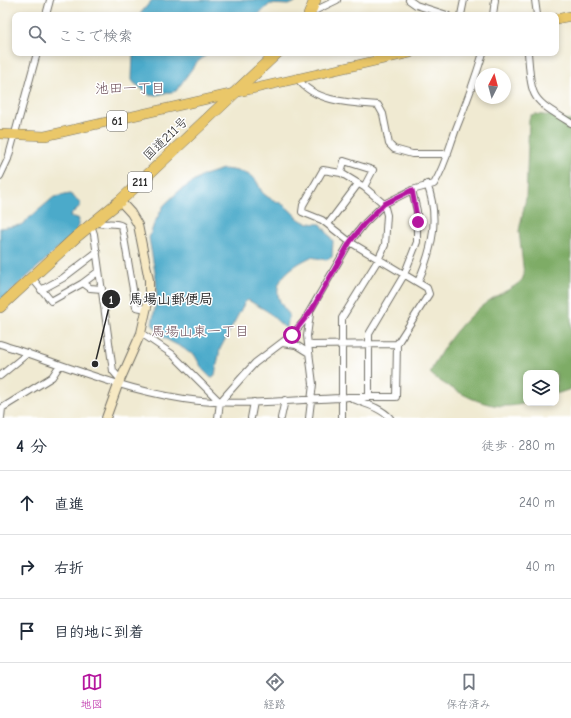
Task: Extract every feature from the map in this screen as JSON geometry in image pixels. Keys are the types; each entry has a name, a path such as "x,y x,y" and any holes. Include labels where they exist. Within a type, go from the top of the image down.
{"highway":[{"path":"310,12 315,0"},
{"name":"国道211号","path":"0,307 93,223 120,201 274,56"}],"main road":[{"path":"559,18 571,16"},
{"name":"61","path":"0,134 45,136 397,56"}],"street":[{"path":"47,12 50,0"},
{"path":"313,12 337,0"},
{"path":"409,0 416,5 438,12"},
{"path":"462,12 464,0"},
{"path":"494,12 495,0"},
{"path":"535,0 537,12"},
{"path":"0,176 8,159 13,135 36,56"},
{"path":"218,418 220,402 256,363 292,335 311,311 350,242 364,224 384,204 427,184 434,184 444,169 448,154 469,99 482,56"},
{"path":"528,56 531,87 534,97 545,107 571,123"},
{"path":"298,79 304,88 324,97 378,105 383,114 389,144 394,149 412,154 448,154"},
{"path":"328,224 373,170 344,161 341,172"},
{"path":"0,344 60,365 185,399 220,402 254,402 312,399 345,398 369,397 396,397 397,344 429,294 427,288 418,282 378,260 350,242 328,224 302,212 303,205 323,170 341,172 361,185 384,204 387,215 386,237 378,260 342,318 345,398 342,418"},
{"path":"418,282 429,256 433,231 431,195 427,184"},
{"path":"369,397 369,344 372,329 410,262 417,238 417,212 412,190"},
{"path":"110,418 106,418 119,382 141,333 147,309 149,280 138,225 131,213 120,201"},
{"path":"119,382 113,371 93,223 102,225 118,224 122,226 136,307 147,309"},
{"path":"42,290 63,278 97,252"},
{"path":"32,278 51,301 83,283 99,271"},
{"path":"83,283 90,288 102,289"},
{"path":"310,418 313,384 307,336 311,311"},
{"path":"141,333 172,354 220,402"},
{"path":"282,343 296,345 309,353"},
{"path":"308,345 397,344"},
{"path":"0,376 28,354"},
{"path":"1,418 2,408 52,377 60,365"},
{"path":"345,398 366,404 386,414 390,418"},
{"path":"281,418 285,400"},
{"path":"251,418 254,402"}],"green space":[{"path":"531,115 553,116 571,121 571,389 559,393 559,370 523,370 523,404 506,406 487,404 468,397 442,382 430,373 441,352 463,323 480,307 515,286 522,280 524,275 519,231 526,198 529,119"}],"water":[{"path":"152,0 300,0 289,5 270,4 261,12 142,12"},
{"path":"133,56 205,56 196,63 176,91 151,96 132,80"},
{"path":"223,169 246,173 256,181 264,194 282,204 302,221 321,224 333,241 332,257 326,260 311,257 293,267 281,280 278,288 278,296 282,305 289,314 287,327 284,327 267,311 248,300 245,302 220,349 215,375 211,378 203,370 194,354 166,339 152,324 157,297 156,278 149,238 154,224 164,205 179,191 204,175"},
{"path":"70,194 80,202 80,206 70,216 78,218 79,220 77,231 0,302 0,228 21,225 54,197"}],"place":[{"name":"馬場山郵便局","path":"95,364"}],"district":[{"name":"池田一丁目","path":"130,88"},
{"name":"馬場山東一丁目","path":"200,331"}],"route":[{"path":"292,335 311,311 350,242 364,224 384,204 412,190 416,201 418,222"}]}
